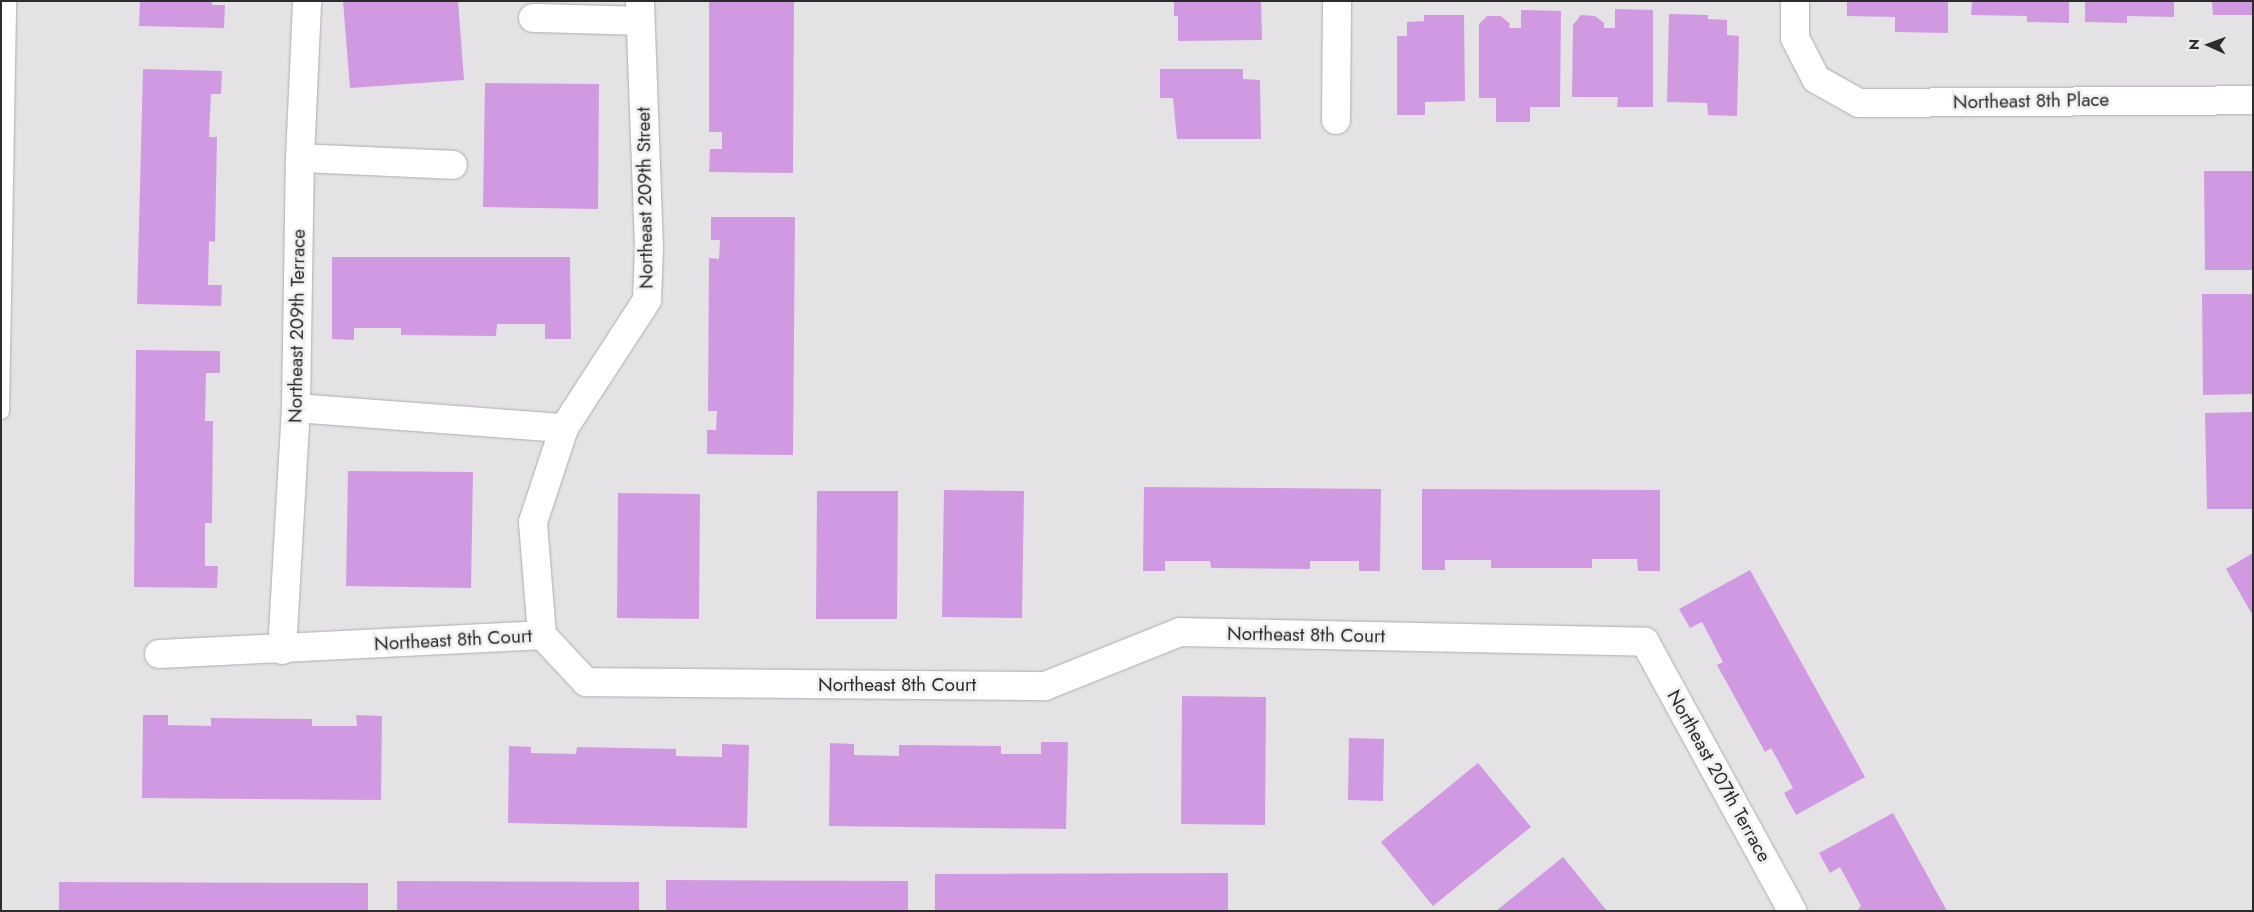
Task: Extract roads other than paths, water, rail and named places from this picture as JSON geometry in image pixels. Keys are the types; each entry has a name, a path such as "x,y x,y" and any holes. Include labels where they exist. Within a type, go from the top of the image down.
{"street":[{"name":"Northeast 209th Terrace","path":"282,650 296,408 300,158 308,1"},
{"path":"1336,120 1337,1"},
{"name":"Northeast 8th Place","path":"1795,1 1795,38 1816,79 1859,103 2253,100"},
{"path":"533,18 639,11"},
{"name":"Northeast 209th Street","path":"542,634 533,522 564,428 647,300 649,248 639,11"},
{"path":"300,158 453,165"},
{"path":"296,408 564,428"},
{"name":"Northeast 8th Court","path":"159,654 282,650 542,634 586,682 1045,686 1180,632 1645,642"},
{"name":"Northeast 207th Terrace","path":"1645,642 1792,911"}],"lane":[{"path":"1,411 8,1"}]}
